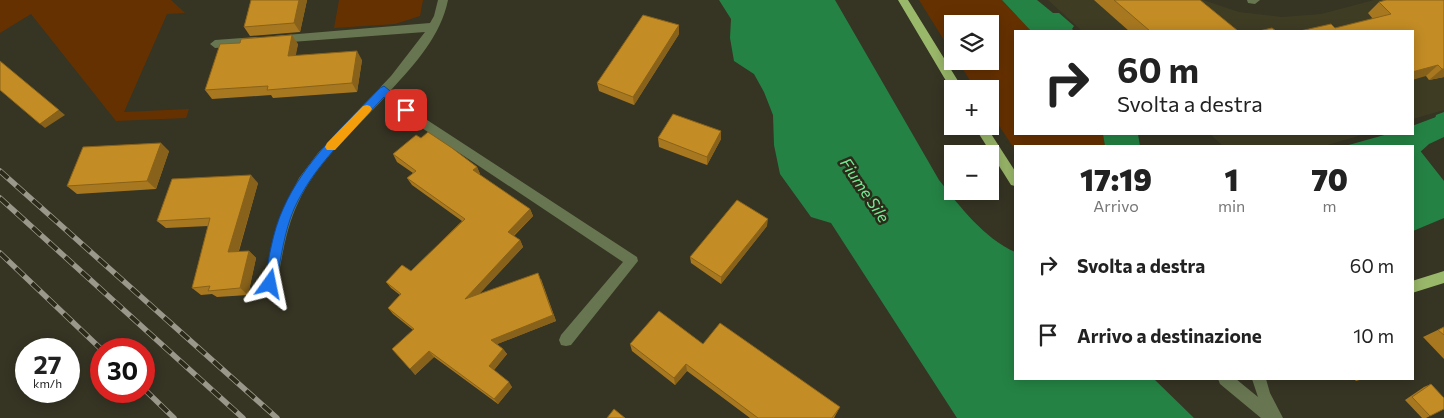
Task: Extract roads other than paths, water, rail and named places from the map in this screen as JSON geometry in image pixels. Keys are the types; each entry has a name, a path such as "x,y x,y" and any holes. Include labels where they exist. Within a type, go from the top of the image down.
{"main road":[{"path":"903,0 952,80"},
{"path":"986,135 1014,179"},
{"path":"1414,286 1444,277"}],"street":[{"path":"270,284 281,232 297,193 325,152 384,90 435,27 441,14 444,0"},
{"path":"215,44 435,27"},
{"path":"384,90 417,119 632,261 566,340"},
{"path":"1226,380 1274,418"},
{"path":"1259,380 1274,418"}],"water":[{"name":"Fiume Sile","path":"719,0 835,0 944,186 944,200 955,200 973,221 993,239 1014,251 1014,380 1155,380 1194,418 957,418 831,223 811,217 780,174 774,145 773,115 764,92 754,74 734,61 730,38 731,19"},
{"path":"1002,0 1037,0 1053,13 1059,13 1074,26 1073,30 1030,30"},
{"path":"1444,112 1444,136 1428,140 1419,128 1434,124 1436,115"},
{"path":"1103,135 1138,135 1140,145 1105,145"},
{"path":"1384,135 1408,135 1444,181 1444,218 1414,231 1414,145 1349,145"}],"waterway":[{"path":"1409,145 1419,136 1444,125"}],"railway":[{"path":"0,171 277,418"},
{"path":"0,198 243,418"},
{"path":"0,253 90,339"},
{"path":"155,400 174,418"}]}
